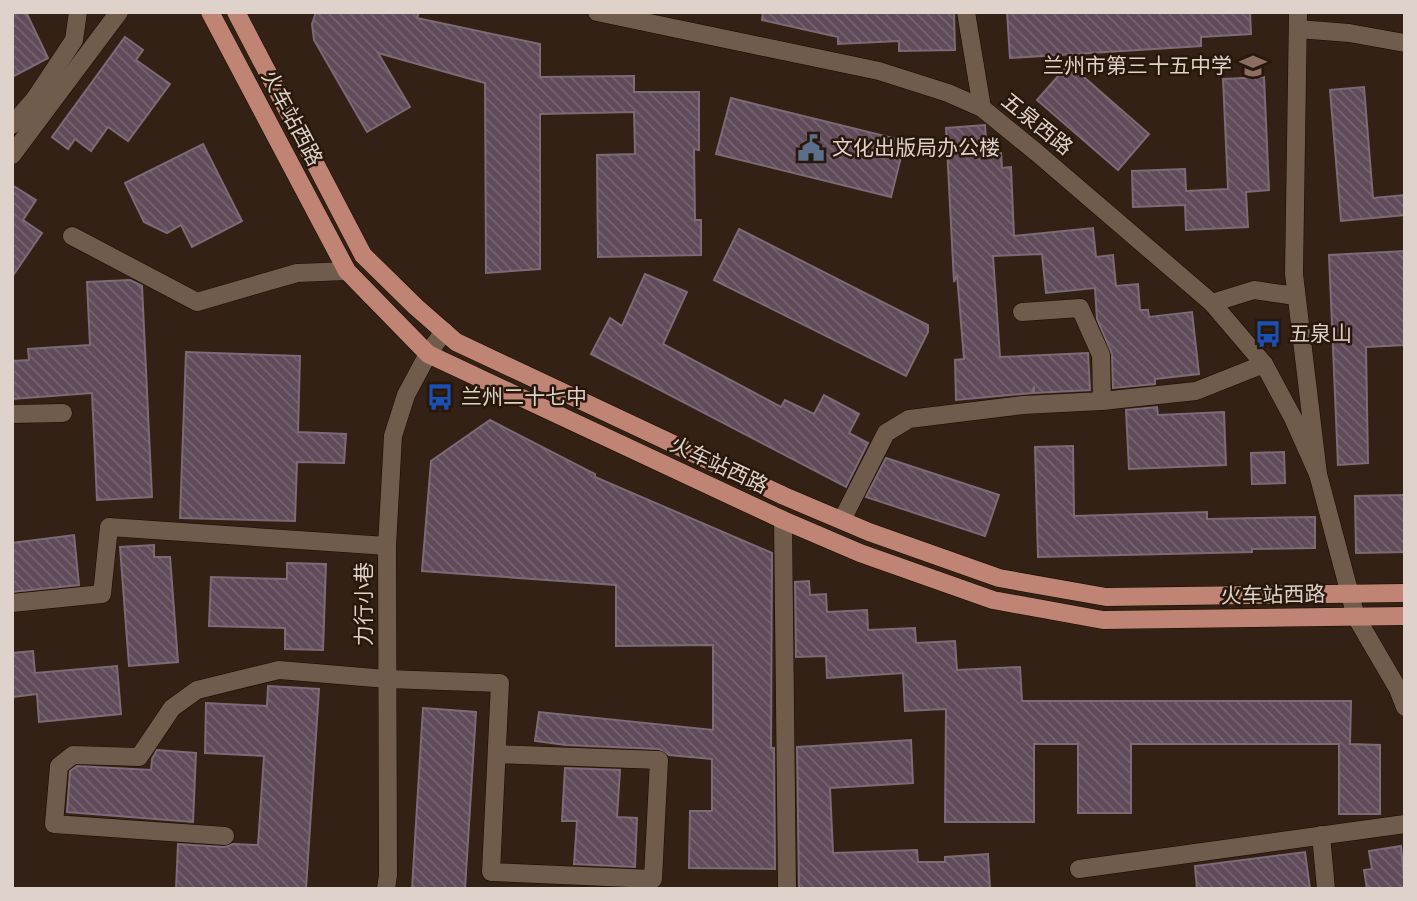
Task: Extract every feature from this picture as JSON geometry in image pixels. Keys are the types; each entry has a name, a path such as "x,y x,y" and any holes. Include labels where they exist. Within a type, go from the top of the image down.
{"main road":[{"name":"火车站西路","path":"210,12 346,271 428,354 783,520 860,553 993,600 1103,620 1405,616"},
{"name":"火车站西路","path":"236,12 363,255 456,342 784,496 999,578 1106,597 1405,593"}],"street":[{"path":"12,125 34,100 74,40 78,12"},
{"path":"12,155 118,12"},
{"name":"五泉西路","path":"597,12 878,71 948,93 982,108 1212,303 1264,363 1318,474"},
{"path":"966,12 982,108"},
{"path":"1405,43 1298,21 1294,274 1318,474 1356,617 1398,689 1405,707"},
{"path":"72,236 197,302 297,273 346,271"},
{"path":"1212,303 1254,290 1296,296"},
{"path":"1022,312 1080,308 1101,355 1102,401"},
{"name":"力行小巷","path":"386,889 387,546 393,436 406,395 444,331"},
{"path":"842,520 886,433 909,419 1023,405 1102,401 1196,391 1264,363"},
{"path":"12,414 63,413"},
{"path":"783,520 787,889"},
{"path":"12,603 102,594 109,527 387,546"},
{"path":"225,836 54,824 59,766 74,755 139,757 172,708 197,690 279,670 387,679 500,683 496,754 491,872 653,879 659,760 496,754"},
{"path":"1079,869 1405,824"},
{"path":"1321,835 1326,889"}],"building":[{"path":"12,12 26,12 48,58 12,77"},
{"path":"316,12 419,12 417,18 540,44 540,77 634,76 634,92 699,92 699,150 694,149 695,220 701,220 701,255 598,257 597,155 635,154 634,112 540,114 540,269 486,273 485,83 378,53 410,107 367,132 314,40 312,24"},
{"path":"763,12 954,12 955,50 899,51 899,41 838,44 838,37 762,20"},
{"path":"1007,12 1250,12 1251,34 1201,37 1201,46 1010,58"},
{"path":"125,37 143,50 136,60 170,84 128,141 108,127 91,151 75,139 68,149 52,137"},
{"path":"1069,64 1149,134 1118,170 1037,100"},
{"path":"1264,77 1269,190 1246,192 1248,227 1186,230 1185,205 1133,207 1132,171 1185,169 1186,191 1228,189 1223,79"},
{"path":"1364,87 1373,198 1405,195 1405,215 1341,221 1330,90"},
{"name":"文化出版局办公楼","path":"731,98 905,141 891,197 716,154"},
{"path":"985,125 987,154 1001,153 1002,168 1011,167 1014,236 1093,228 1096,257 1113,255 1116,286 1138,284 1140,310 1148,310 1149,317 1192,312 1199,374 1155,379 1155,384 1113,388 1112,354 1097,319 1095,288 1046,293 1042,254 993,256 1000,357 1088,353 1090,390 1034,393 1034,386 1032,393 956,400 955,360 964,359 957,275 954,282 946,128"},
{"path":"203,144 242,221 192,247 181,225 167,233 144,222 125,183"},
{"path":"12,185 36,200 23,220 42,233 12,277"},
{"path":"739,229 928,325 928,332 906,376 714,280"},
{"path":"1405,251 1405,345 1366,347 1368,463 1338,465 1329,255"},
{"path":"645,274 687,292 663,344 781,407 785,400 814,414 824,395 859,414 849,433 868,443 846,487 591,354 610,318 622,326"},
{"path":"130,280 142,286 152,497 97,500 92,393 12,399 12,361 29,360 28,349 90,345 87,282"},
{"path":"186,352 300,356 298,432 346,434 344,463 297,462 295,521 180,518"},
{"path":"1157,407 1158,415 1224,412 1226,465 1129,469 1126,410"},
{"path":"490,420 595,474 595,477 772,553 771,748 774,748 775,869 689,868 690,811 712,811 712,759 669,755 659,749 535,741 539,712 713,730 713,645 616,646 616,585 422,571 431,461"},
{"path":"1073,446 1074,516 1207,512 1207,519 1315,517 1315,548 1038,557 1035,447"},
{"path":"1284,452 1285,483 1252,484 1251,453"},
{"path":"886,458 999,495 985,536 866,497"},
{"path":"1405,495 1405,552 1356,553 1355,496"},
{"path":"74,535 79,585 12,592 12,543"},
{"path":"154,545 154,557 170,557 178,662 129,666 120,547"},
{"path":"287,563 326,564 323,650 285,649 285,628 209,626 211,577 287,579"},
{"path":"809,581 810,595 826,594 827,612 867,610 868,630 915,628 916,643 955,641 957,670 1020,667 1022,701 1351,701 1350,744 1380,745 1380,814 1339,814 1339,744 1131,744 1131,813 1078,813 1078,744 1034,744 1034,822 945,822 946,709 905,711 903,673 827,678 826,656 796,657 795,582"},
{"path":"33,651 35,673 117,666 121,714 39,722 37,694 12,697 12,653"},
{"path":"268,686 319,689 306,889 176,889 178,844 224,847 233,844 258,845 264,756 205,753 206,703 267,706"},
{"path":"423,708 476,712 465,889 412,889"},
{"path":"911,740 913,783 830,788 833,853 917,850 918,862 945,862 945,857 988,854 990,889 799,889 797,747"},
{"path":"157,750 196,753 193,822 67,812 70,771 77,766 151,770 152,759"},
{"path":"565,768 620,770 617,817 637,818 635,867 574,864 577,821 562,821"},
{"path":"1401,846 1405,889 1367,889 1364,870 1372,869 1369,851"},
{"path":"1305,852 1310,889 1197,889 1195,866"}],"place":[{"name":"兰州市第三十五中学","path":"1253,66"},
{"name":"文化出版局办公楼","path":"811,148"},
{"name":"五泉山","path":"1268,334"},
{"name":"兰州二十七中","path":"440,397"}]}
